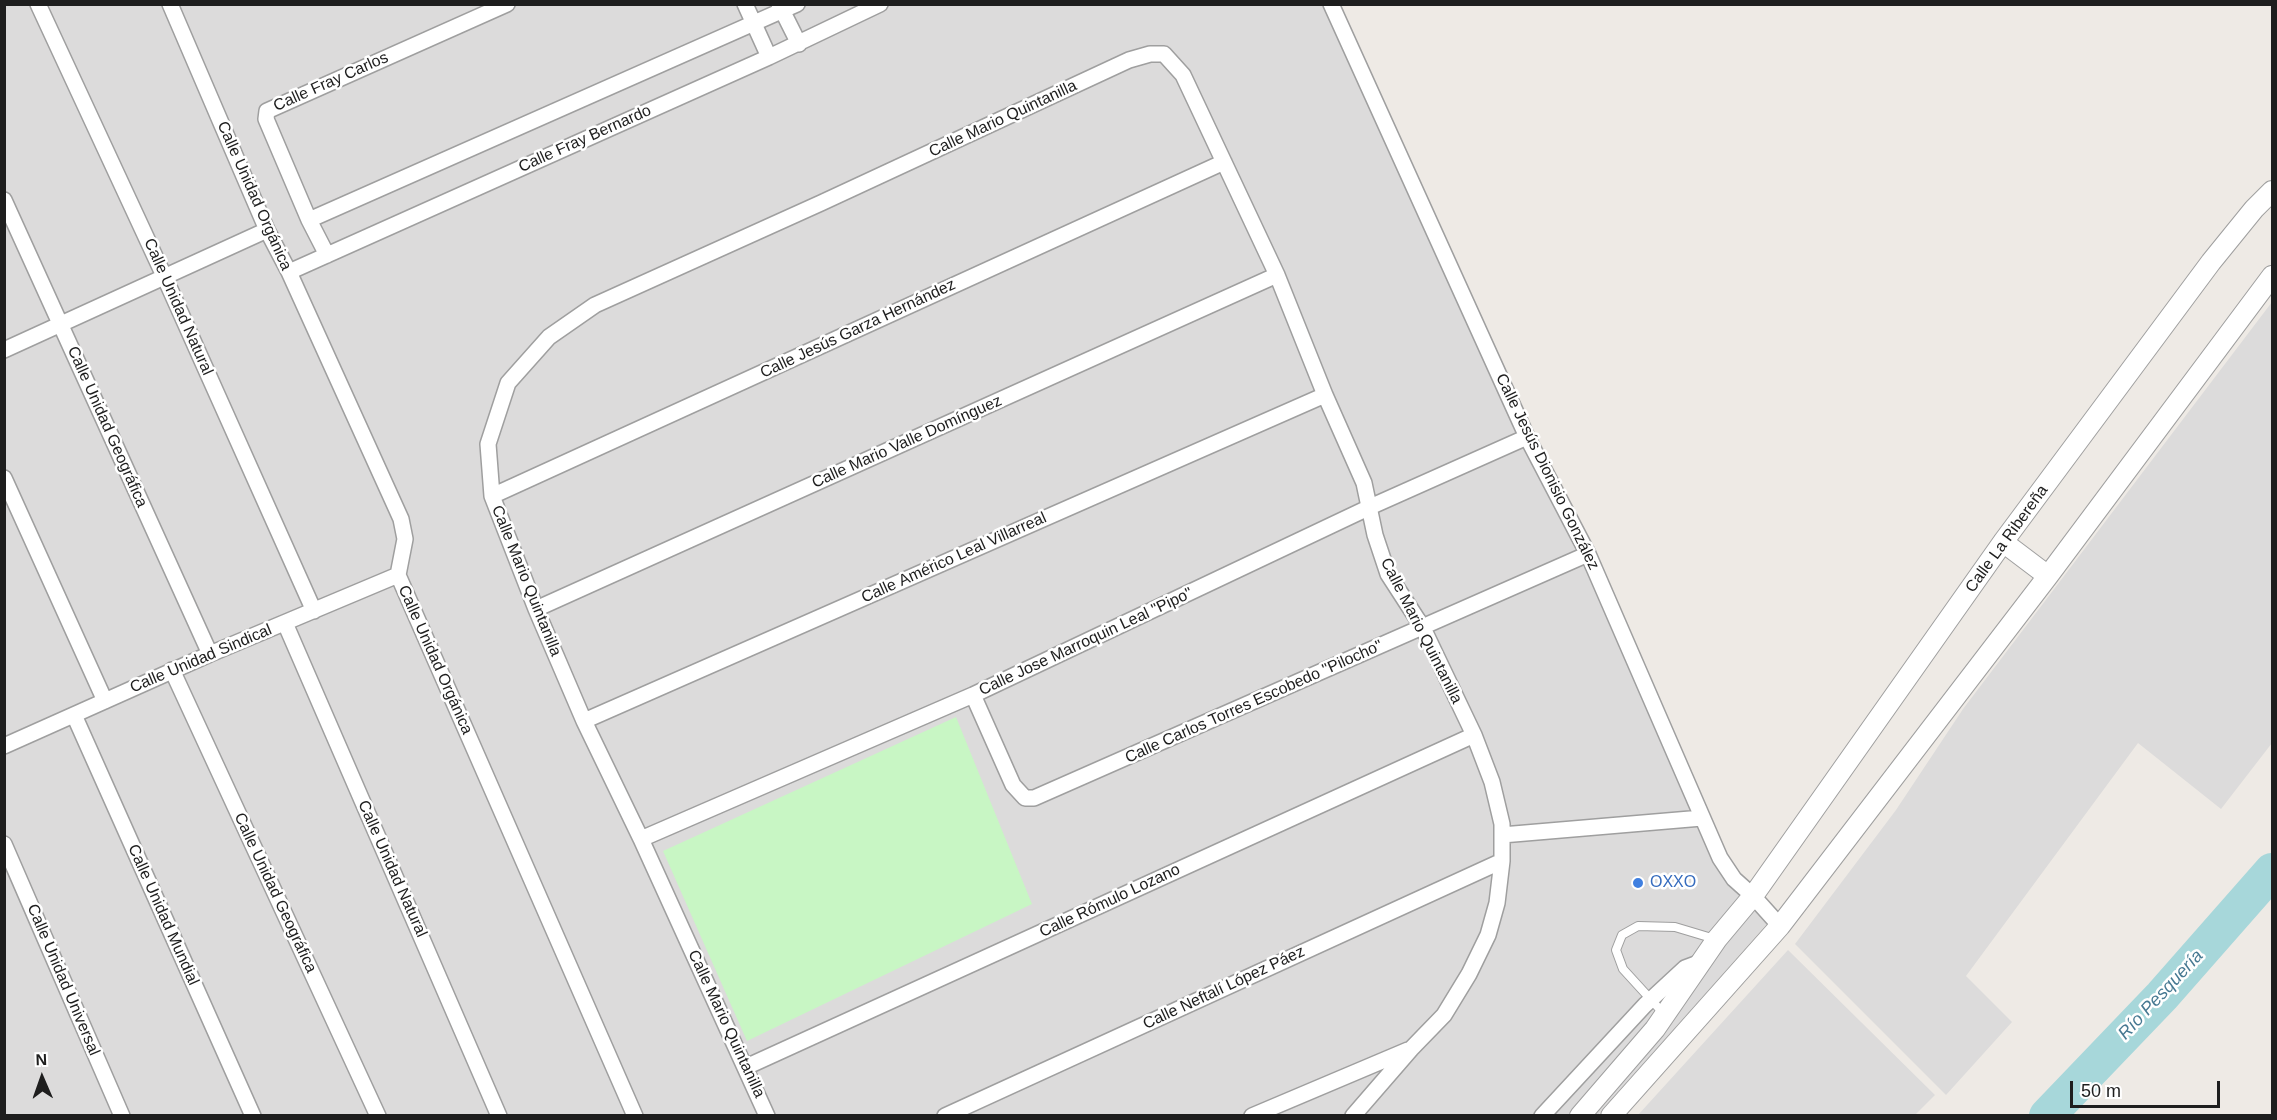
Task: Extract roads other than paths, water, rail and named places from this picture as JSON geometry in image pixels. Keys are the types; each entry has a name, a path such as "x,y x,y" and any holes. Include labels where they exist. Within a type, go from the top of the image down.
{"street":[{"name":"Calle Unidad Natural","path":"38,4 165,278 314,611"},
{"name":"Calle Unidad Orgánica","path":"170,4 267,230 289,272 401,519 405,539 398,575 635,1116"},
{"name":"Calle Fray Carlos","path":"327,255 309,220 266,119 267,111 507,4"},
{"path":"745,4 769,57"},
{"path":"309,220 754,24 781,8 798,4"},
{"name":"Calle Fray Bernardo","path":"289,272 799,44 880,4"},
{"name":"Calle Jesús Dionisio González","path":"1331,4 1527,437 1588,554 1720,858 1734,879 1780,926"},
{"path":"781,8 799,44"},
{"name":"Calle Mario Quintanilla","path":"767,1116 641,839 584,721 536,609 492,496 488,444 508,383 549,337 595,305 1129,60 1150,54 1164,54 1177,66 1277,275 1325,395 1364,483 1375,535 1388,574 1423,628 1474,735 1492,782 1502,824 1502,861 1497,903 1488,935 1469,974 1444,1014 1353,1116"},
{"name":"Calle Jesús Garza Hernández","path":"492,496 1224,162"},
{"name":"Calle La Ribereña","path":"1581,1116 1665,1016 1717,939 1753,896 2003,542 2211,262 2254,208 2272,191"},
{"name":"Calle Unidad Geográfica","path":"4,200 210,654"},
{"path":"4,350 267,230"},
{"name":"Calle Mario Valle Domínguez","path":"536,609 1277,275"},
{"path":"1611,1116 1780,926 2048,576 2272,276"},
{"name":"Calle Américo Leal Villarreal","path":"584,721 1325,395"},
{"name":"Calle Jose Marroquin Leal \"Pipo\"","path":"641,839 973,695 1370,507 1527,437"},
{"path":"4,478 105,701"},
{"path":"2003,542 2048,576"},
{"name":"Calle Carlos Torres Escobedo \"Pilocho\"","path":"973,695 1013,784 1025,798 1034,798 1588,554"},
{"name":"Calle Unidad Sindical","path":"4,746 172,670 398,575"},
{"name":"Calle Unidad Natural","path":"285,623 499,1116"},
{"name":"Calle Unidad Geográfica","path":"172,670 378,1116"},
{"name":"Calle Unidad Mundial","path":"74,715 253,1116"},
{"name":"Calle Rómulo Lozano","path":"746,1068 1474,735"},
{"path":"1502,835 1702,818"},
{"name":"Calle Unidad Universal","path":"4,844 122,1116"},
{"name":"Calle Neftalí López Páez","path":"945,1116 1502,861"},
{"path":"1542,1116 1650,1000 1685,968 1701,962"},
{"path":"1252,1116 1411,1049"}],"lane":[{"path":"1665,1016 1623,969 1616,950 1622,935 1638,926 1675,927 1717,939"}],"waterway":[{"name":"Río Pesquería","path":"2047,1116 2162,996 2272,871"}],"place":[{"name":"OXXO","path":"1638,883"}]}
